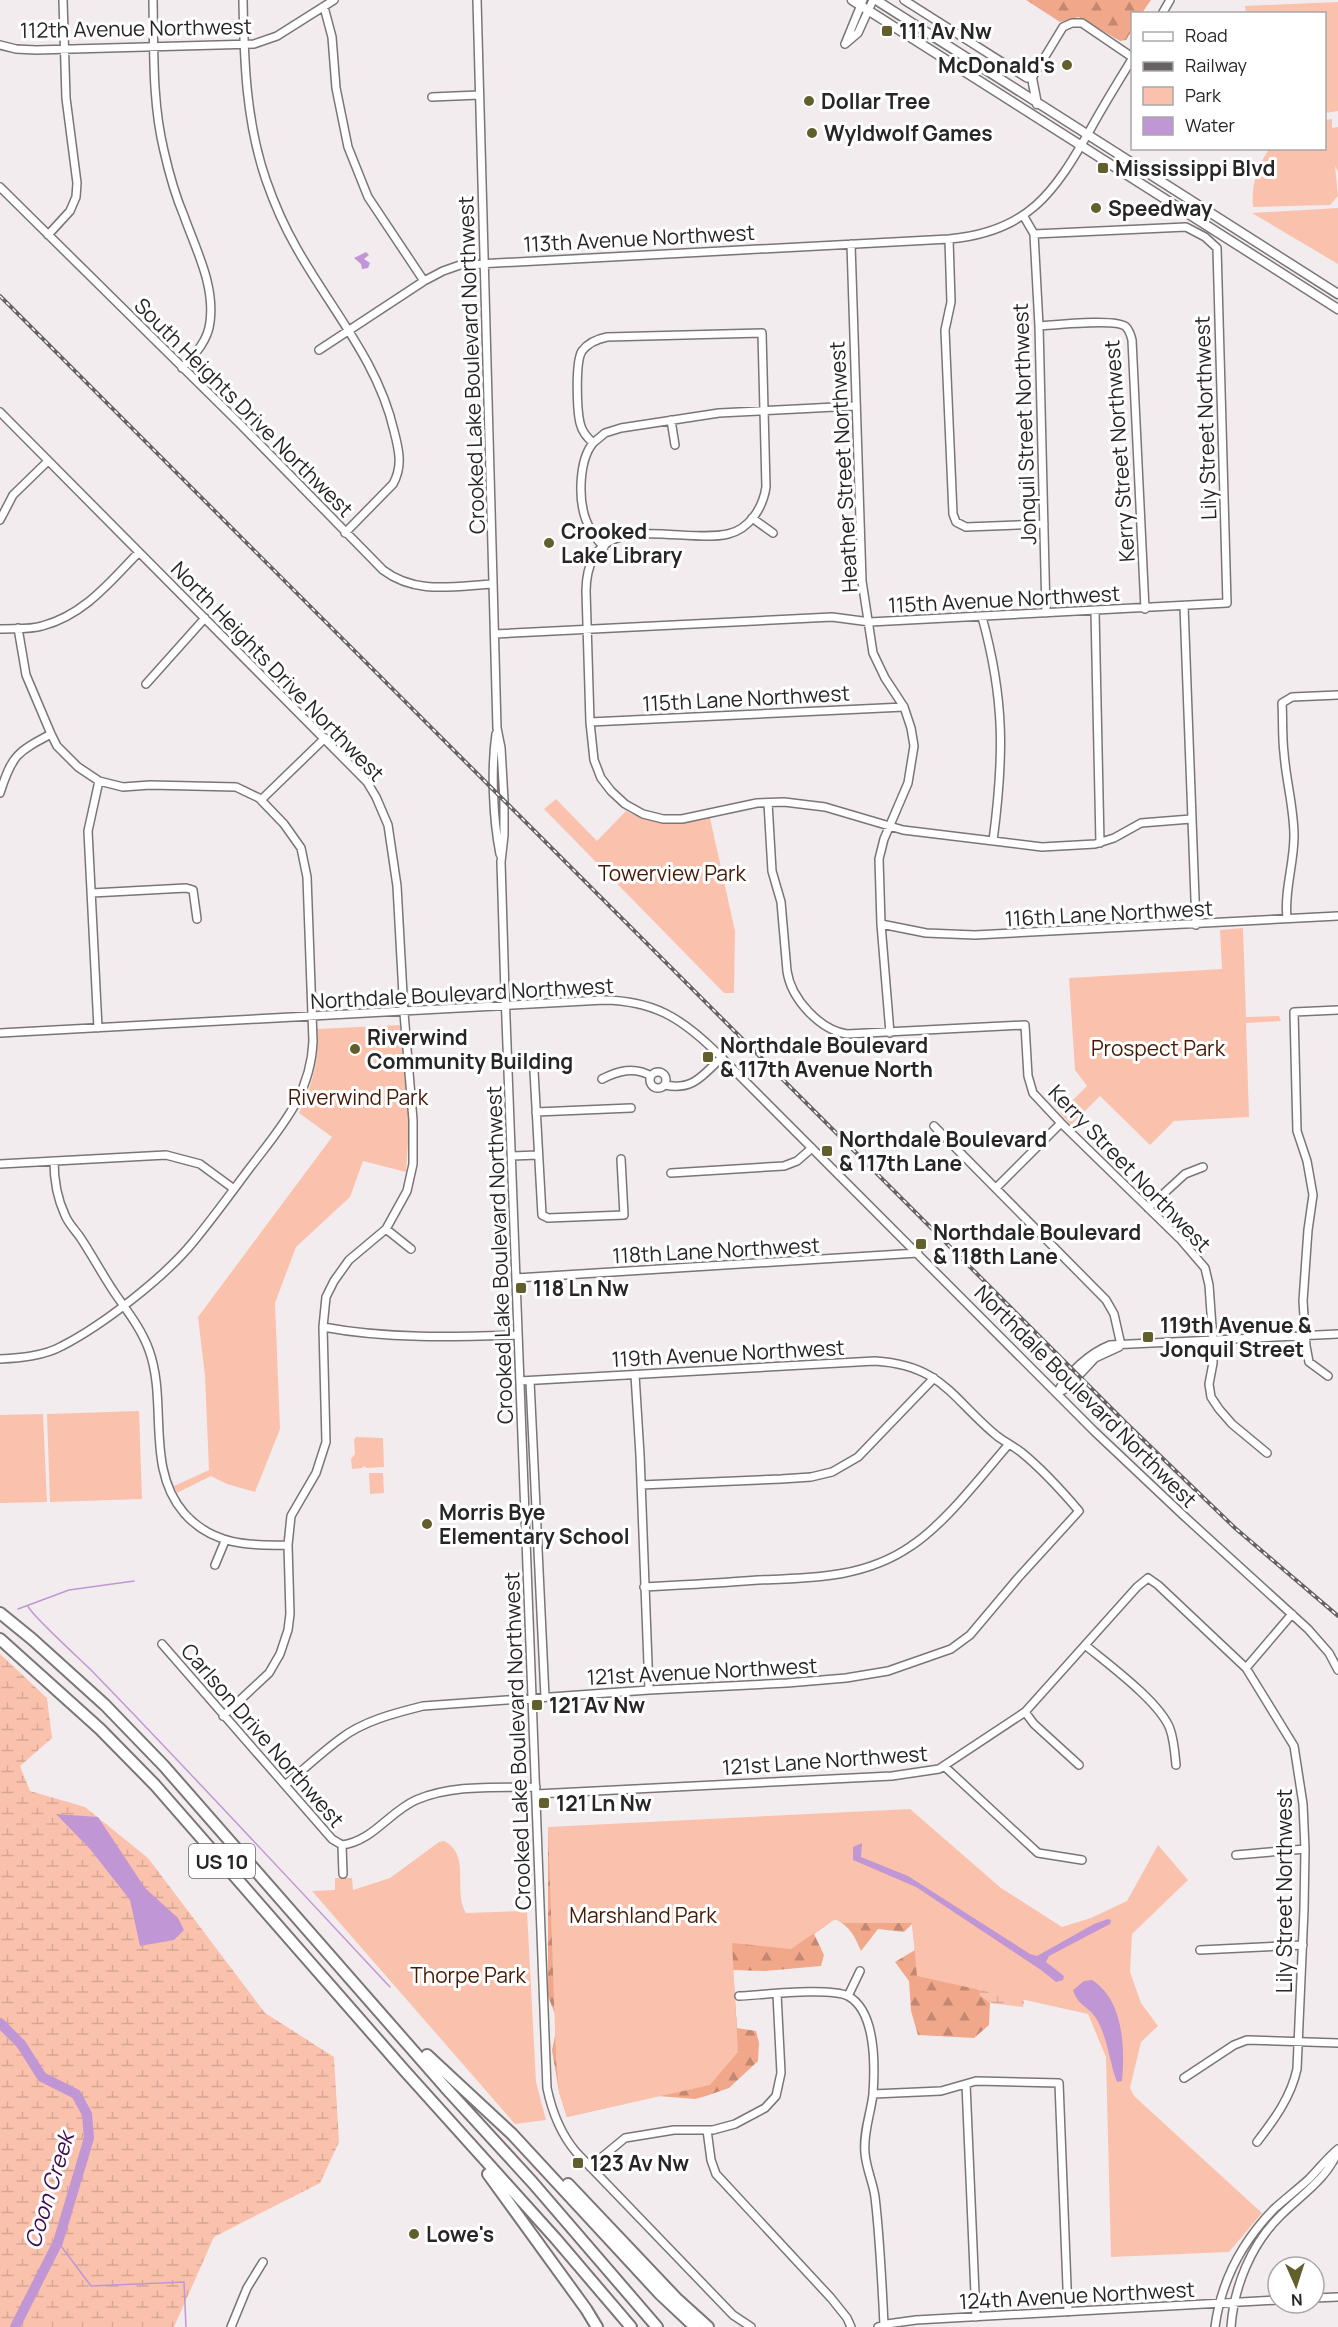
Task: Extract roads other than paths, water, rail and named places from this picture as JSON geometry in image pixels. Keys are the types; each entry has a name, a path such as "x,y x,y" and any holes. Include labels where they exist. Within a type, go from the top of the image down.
{"highway":[{"name":"US 10","path":"0,1613 105,1705 164,1766 533,2183 657,2327"},
{"name":"US 10","path":"0,1639 100,1729 155,1785 632,2327"},
{"path":"370,2001 385,2012 449,2077 533,2150 677,2299 708,2327"},
{"path":"429,2098 494,2181 597,2327"},
{"path":"512,2134 652,2286 695,2327"}],"main road":[{"path":"852,0 862,3 869,11 1338,309"},
{"path":"874,0 1338,294"},
{"path":"1032,78 1037,104"}],"street":[{"path":"48,235 65,220 76,197 76,168 66,98 63,0"},
{"path":"153,0 156,102 163,148 180,206 204,268 209,301 210,321 206,339 182,368"},
{"path":"243,0 249,111 257,150 269,188 296,246 372,369 391,417 400,457 397,476 393,484 345,533"},
{"name":"112th Avenue Northwest","path":"0,45 26,50 244,44 270,40 334,0"},
{"name":"Crooked Lake Boulevard Northwest","path":"477,0 495,634 496,833 501,862 547,2088 555,2117 567,2140 590,2167 733,2315 751,2327"},
{"path":"862,3 845,44 856,36 874,0"},
{"path":"904,0 1024,77 1032,78 1063,27 1072,23 1082,23 1131,57"},
{"path":"324,7 332,37 336,88 348,147 368,197 424,281"},
{"name":"113th Avenue Northwest","path":"319,350 424,281 450,268 484,263 949,239 985,233 1023,215 1052,190 1081,146 1131,60"},
{"path":"432,97 479,95"},
{"name":"South Heights Drive Northwest","path":"0,187 240,424 383,570 407,584 427,587 493,585"},
{"path":"1023,215 1034,234"},
{"name":"Lily Street Northwest","path":"1034,234 1186,227 1214,243 1217,251 1227,603"},
{"name":"Jonquil Street Northwest","path":"1034,234 1039,326 1046,613"},
{"path":"949,239 951,302 945,321 945,330 951,504 956,522 966,527 1044,524"},
{"name":"Heather Street Northwest","path":"851,244 860,564 873,653 885,678 904,707 913,739 912,765 908,783 889,827 879,859 881,924 890,1033"},
{"name":"Kerry Street Northwest","path":"1039,326 1093,322 1122,324 1127,328 1132,340 1145,609"},
{"path":"593,443 585,435 580,424 578,363 581,353 592,343 607,337 762,333 766,487 763,501 752,518 728,534 634,534 616,540 604,547 588,574 592,753 601,778 611,791 632,808 656,817 676,819 768,802 784,802 825,807 889,827 1042,847 1100,843 1141,823 1191,819"},
{"path":"604,547 592,534 583,511 583,467 587,452 593,443 605,433 621,428 723,412 855,406"},
{"name":"North Heights Drive Northwest","path":"0,412 325,738 367,782 376,797 388,825 397,886 404,1013 415,1143 407,1191 386,1229"},
{"path":"671,420 675,445"},
{"path":"0,520 13,495 48,461"},
{"path":"752,518 773,533"},
{"path":"0,629 39,627 65,618 87,606 139,552"},
{"name":"115th Avenue Northwest","path":"495,634 832,617 870,622 1227,603"},
{"path":"1184,606 1196,925"},
{"path":"1095,611 1100,843"},
{"path":"982,617 995,669 1000,701 1002,741 1000,789 993,841"},
{"path":"146,684 205,618"},
{"path":"0,1359 21,1358 60,1347 86,1332 168,1268 193,1243 298,1100 311,1066 312,1017 307,877 301,848 284,824 261,800 236,787 171,785 123,787 99,781 78,767 57,746 51,734 26,675 18,628"},
{"path":"1287,918 1286,907 1294,835 1293,811 1284,753 1282,703 1285,699 1292,697 1338,695"},
{"name":"115th Lane Northwest","path":"590,722 904,707"},
{"path":"0,793 7,770 22,750 51,734"},
{"path":"261,800 325,738"},
{"path":"98,1028 88,831 99,781"},
{"path":"768,802 772,871 781,902 789,982 797,998 828,1027 848,1034 890,1033"},
{"path":"92,892 186,888 193,890 197,919"},
{"name":"116th Lane Northwest","path":"881,924 926,933 975,935 1338,916"},
{"name":"Northdale Boulevard Northwest","path":"0,1033 404,1013 604,1000 639,1003 668,1013 693,1029 1057,1393 1184,1516 1292,1614 1329,1653 1338,1670"},
{"path":"1328,1376 1309,1362 1305,1336 1303,1301 1313,1195 1307,1161 1297,1131 1294,1012 1338,1010"},
{"name":"Kerry Street Northwest","path":"890,1033 1025,1025 1030,1086 1039,1100 1181,1240 1205,1268 1209,1285 1213,1341 1213,1368 1209,1384 1214,1402 1232,1424 1267,1453"},
{"path":"664,1085 683,1087 693,1083 722,1057"},
{"path":"602,1079 613,1073 633,1070 651,1076"},
{"path":"534,1071 542,1215 548,1218 624,1215 621,1159"},
{"path":"656,1072 662,1073 666,1079 664,1085 659,1089 653,1087 649,1082 651,1076 656,1072"},
{"path":"536,1112 631,1108"},
{"path":"996,1188 1060,1123"},
{"path":"934,1126 1106,1300 1114,1314 1121,1346"},
{"path":"671,1173 784,1166 797,1161 812,1148"},
{"path":"0,1164 166,1155 200,1164 234,1189"},
{"path":"512,1156 538,1155"},
{"path":"54,1161 54,1179 65,1216 141,1329 155,1369 162,1463 169,1490 189,1518 208,1533 225,1541 248,1546 288,1545"},
{"path":"1148,1208 1185,1173 1203,1167"},
{"path":"223,1716 269,1673 284,1643 290,1614 288,1545 291,1516 316,1473 326,1442 323,1327 326,1297 349,1260 386,1229 411,1249"},
{"name":"118th Lane Northwest","path":"516,1278 892,1257 918,1253"},
{"path":"323,1327 368,1334 432,1337 518,1335"},
{"path":"1057,1393 1067,1388 1095,1358 1121,1346 1338,1334"},
{"name":"119th Avenue Northwest","path":"520,1381 875,1361 906,1365 934,1378"},
{"path":"635,1375 649,1690"},
{"path":"641,1485 791,1478 832,1472 858,1457 934,1378 954,1393 998,1437 1009,1444 942,1519 914,1545 888,1561 868,1569 818,1577 644,1587"},
{"path":"530,1381 545,1697"},
{"name":"121st Avenue Northwest","path":"285,1785 341,1738 375,1720 423,1706 846,1678 888,1671 951,1649 970,1635 1079,1511 1024,1454 1009,1444"},
{"path":"215,1564 225,1541"},
{"name":"Lily Street Northwest","path":"1148,1578 1246,1668 1294,1746 1303,1804 1305,1849 1299,2041 1294,2085 1257,2142"},
{"name":"121st Lane Northwest","path":"342,1845 360,1841 399,1810 430,1795 464,1789 536,1790 892,1776 930,1772 944,1766 1025,1712 1137,1587 1148,1578"},
{"path":"1246,1668 1292,1614"},
{"name":"Carlson Drive Northwest","path":"162,1644 332,1839 342,1845"},
{"path":"1085,1645 1125,1678 1164,1717 1171,1730 1176,1765"},
{"path":"1025,1712 1034,1724 1079,1765"},
{"path":"944,1766 1038,1853 1082,1860"},
{"path":"342,1845 343,1874"},
{"path":"1236,1855 1305,1849"},
{"path":"1200,1950 1303,1945"},
{"path":"848,1996 860,1971"},
{"path":"738,1996 828,1992 848,1996 859,2006 865,2016 871,2036 873,2094 864,2150 866,2167 875,2196 881,2326"},
{"path":"590,2167 625,2138 674,2130 707,2130 735,2124 765,2108 776,2096 781,2073 777,1994"},
{"path":"1184,2078 1234,2045 1247,2040 1338,2043"},
{"path":"873,2094 942,2091 976,2081 1059,2083 1068,2312"},
{"path":"966,2084 976,2317"},
{"path":"707,2130 711,2160 716,2174 831,2298 848,2318 851,2327"},
{"path":"1231,2327 1234,2302 1248,2262 1258,2244 1280,2216 1317,2182 1334,2160 1338,2150"},
{"path":"1215,2327 1219,2303 1229,2274 1248,2241 1274,2210 1338,2150"},
{"path":"231,2327 247,2288 263,2262"},
{"name":"124th Avenue Northwest","path":"881,2326 916,2320 1266,2301"}],"water":[{"path":"366,252 369,255 364,259 370,263 368,268 362,269 361,264 354,258"},
{"path":"56,1814 98,1817 145,1888 178,1918 184,1930 174,1940 140,1946 130,1900 90,1849"},
{"path":"862,1843 861,1857 908,1876 1030,1954 1037,1956 1094,1924 1108,1919 1111,1920 1110,1924 1049,1956 1046,1962 1064,1976 1063,1980 1056,1982 916,1887 853,1860 853,1847"},
{"path":"1092,1980 1103,1989 1116,2012 1122,2040 1122,2081 1117,2082 1103,2033 1096,2018 1080,2003 1073,1990 1084,1981"}],"waterway":[{"path":"18,1609 69,1590 134,1581"},
{"path":"28,1606 166,1748 390,1987"},
{"name":"Coon Creek","path":"0,2023 21,2044 42,2077 76,2094 87,2114 89,2138 58,2242 15,2327"},
{"path":"58,2242 91,2286 184,2282 186,2327"}],"railway":[{"path":"0,296 1126,1423 1235,1528 1338,1616"}],"place":[{"name":"111 Av Nw","path":"887,31"},
{"name":"McDonald's","path":"1067,65"},
{"name":"Dollar Tree","path":"809,101"},
{"name":"Wyldwolf Games","path":"812,133"},
{"name":"Mississippi Blvd","path":"1103,168"},
{"name":"Speedway","path":"1096,208"},
{"name":"Crooked Lake Library","path":"549,543"},
{"name":"Riverwind Community Building","path":"355,1049"},
{"name":"Northdale Boulevard & 117th Avenue North","path":"708,1057"},
{"name":"Northdale Boulevard & 117th Lane","path":"827,1151"},
{"name":"Northdale Boulevard & 118th Lane","path":"921,1244"},
{"name":"118 Ln Nw","path":"521,1288"},
{"name":"119th Avenue & Jonquil Street","path":"1148,1337"},
{"name":"Morris Bye Elementary School","path":"427,1524"},
{"name":"121 Av Nw","path":"537,1705"},
{"name":"121 Ln Nw","path":"544,1803"},
{"name":"123 Av Nw","path":"578,2163"},
{"name":"Lowe's","path":"414,2234"}],"park label":[{"name":"Towerview Park","path":"672,873"},
{"name":"Prospect Park","path":"1158,1048"},
{"name":"Riverwind Park","path":"358,1097"},
{"name":"Marshland Park","path":"643,1915"},
{"name":"Thorpe Park","path":"468,1975"}]}
